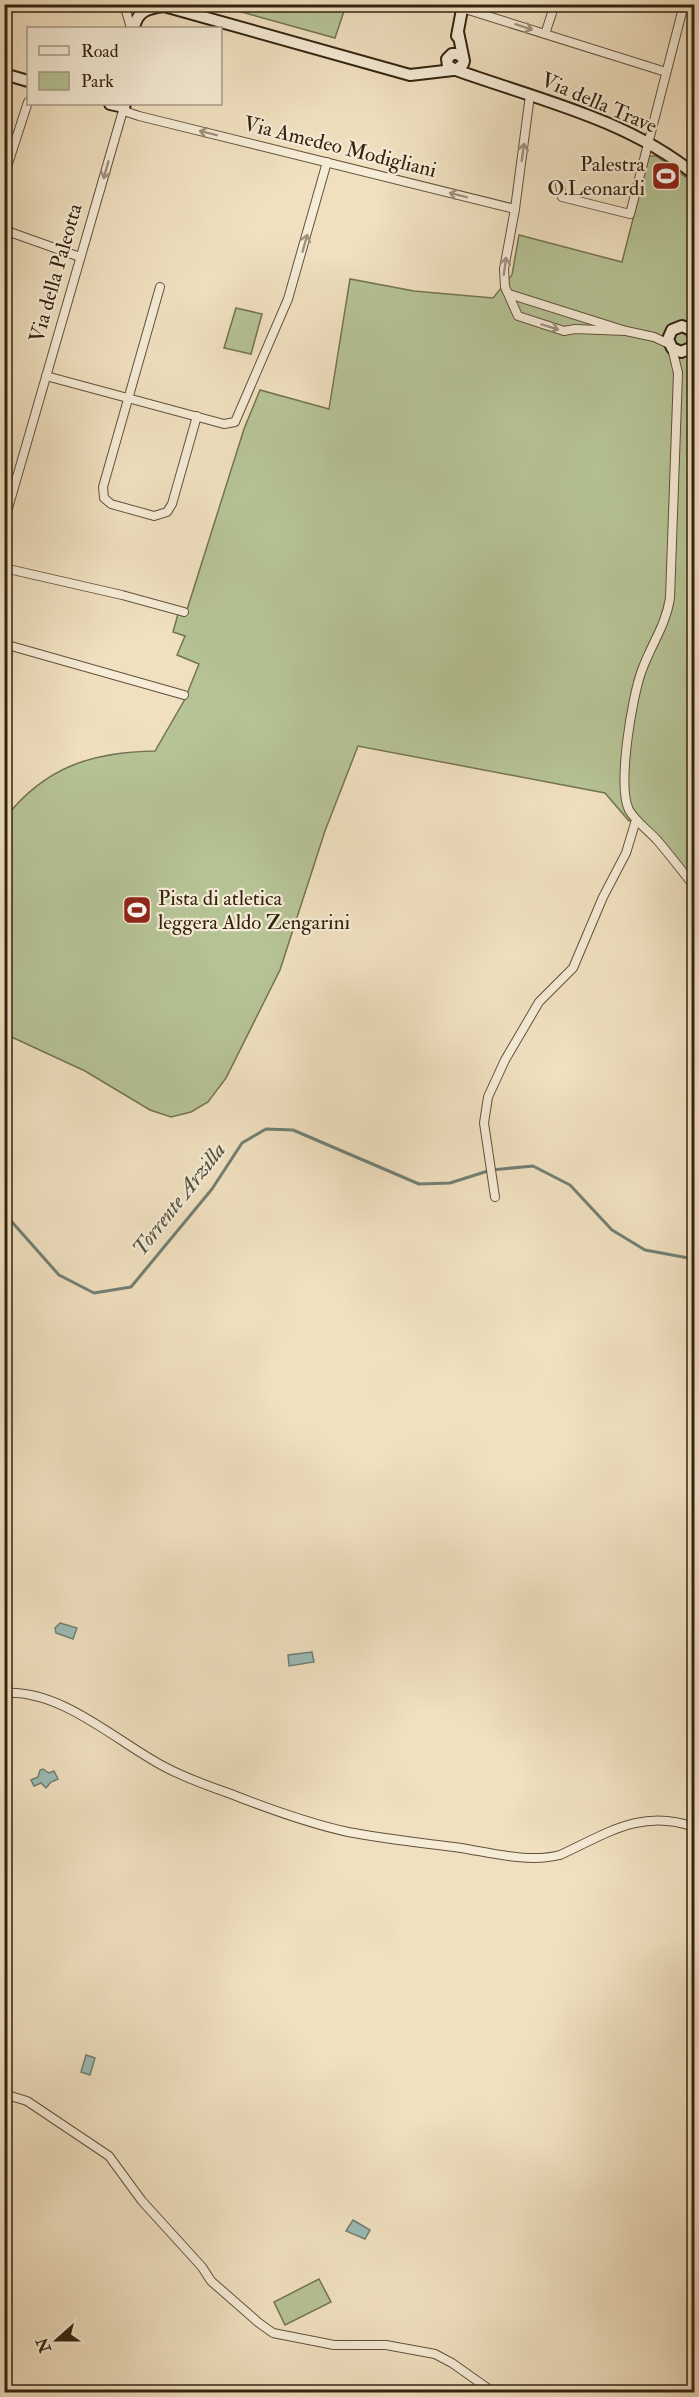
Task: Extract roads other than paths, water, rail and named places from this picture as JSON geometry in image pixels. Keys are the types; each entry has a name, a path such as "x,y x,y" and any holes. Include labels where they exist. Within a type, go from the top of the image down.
{"street":[{"path":"124,4 132,27"},
{"path":"544,34 555,4"},
{"path":"560,185 562,197 630,214 684,4"},
{"path":"133,27 146,10 163,5 410,75 462,67 458,32"},
{"path":"454,70 448,66 448,58 458,32 463,6 666,72"},
{"path":"430,73 448,58 458,54 463,60"},
{"name":"Via della Trave","path":"463,60 483,78"},
{"name":"Via della Trave","path":"454,70 483,78 614,127 648,143 680,162 694,174"},
{"path":"4,74 27,81"},
{"path":"530,95 515,209 504,268 505,287 518,316 527,320 564,331 575,329 626,331"},
{"path":"4,176 27,105"},
{"name":"Via Amedeo Modigliani","path":"124,108 132,114 515,209"},
{"name":"Via della Paleotta","path":"4,522 8,494 46,376 124,108"},
{"path":"46,376 227,424 237,419 288,299 327,162"},
{"path":"4,230 81,257"},
{"path":"160,287 102,492 108,502 151,515 164,514 171,507 197,416"},
{"path":"509,294 626,331 654,337 676,351 693,344"},
{"path":"654,337 682,326 691,325 693,344 678,374"},
{"path":"672,330 669,334 678,374 670,598 667,616 640,673 624,782 628,808 636,820 656,839 694,886"},
{"path":"4,568 184,612"},
{"path":"4,644 184,695"},
{"path":"495,1197 484,1123 488,1097 505,1060 539,1002 573,969 603,897 626,853 636,820"},
{"path":"4,1693 16,1692 36,1696 60,1705 164,1767 196,1781 283,1815 350,1832 546,1858 560,1855 642,1820 660,1819 694,1827"},
{"path":"4,2094 27,2101 109,2156 142,2201 202,2266 211,2281 273,2333 334,2345 386,2345 435,2354 493,2392"}],"water":[{"path":"60,1623 77,1628 73,1639 56,1633 55,1628"},
{"path":"312,1652 314,1662 289,1666 288,1655"},
{"path":"43,1769 49,1773 54,1771 58,1779 46,1788 41,1783 34,1786 31,1780 38,1777 40,1770"},
{"path":"86,2055 95,2058 90,2075 81,2072"},
{"path":"353,2220 370,2230 365,2239 346,2231"}],"waterway":[{"name":"Torrente Arzilla","path":"4,1213 59,1275 94,1293 131,1287 212,1189 242,1143 266,1129 293,1130 419,1184 450,1183 491,1170 533,1166 570,1185 612,1230 645,1250 694,1259"}],"place":[{"name":"Palestra O.Leonardi","path":"666,176"},
{"name":"Pista di atletica leggera Aldo Zengarini","path":"137,910"}]}
